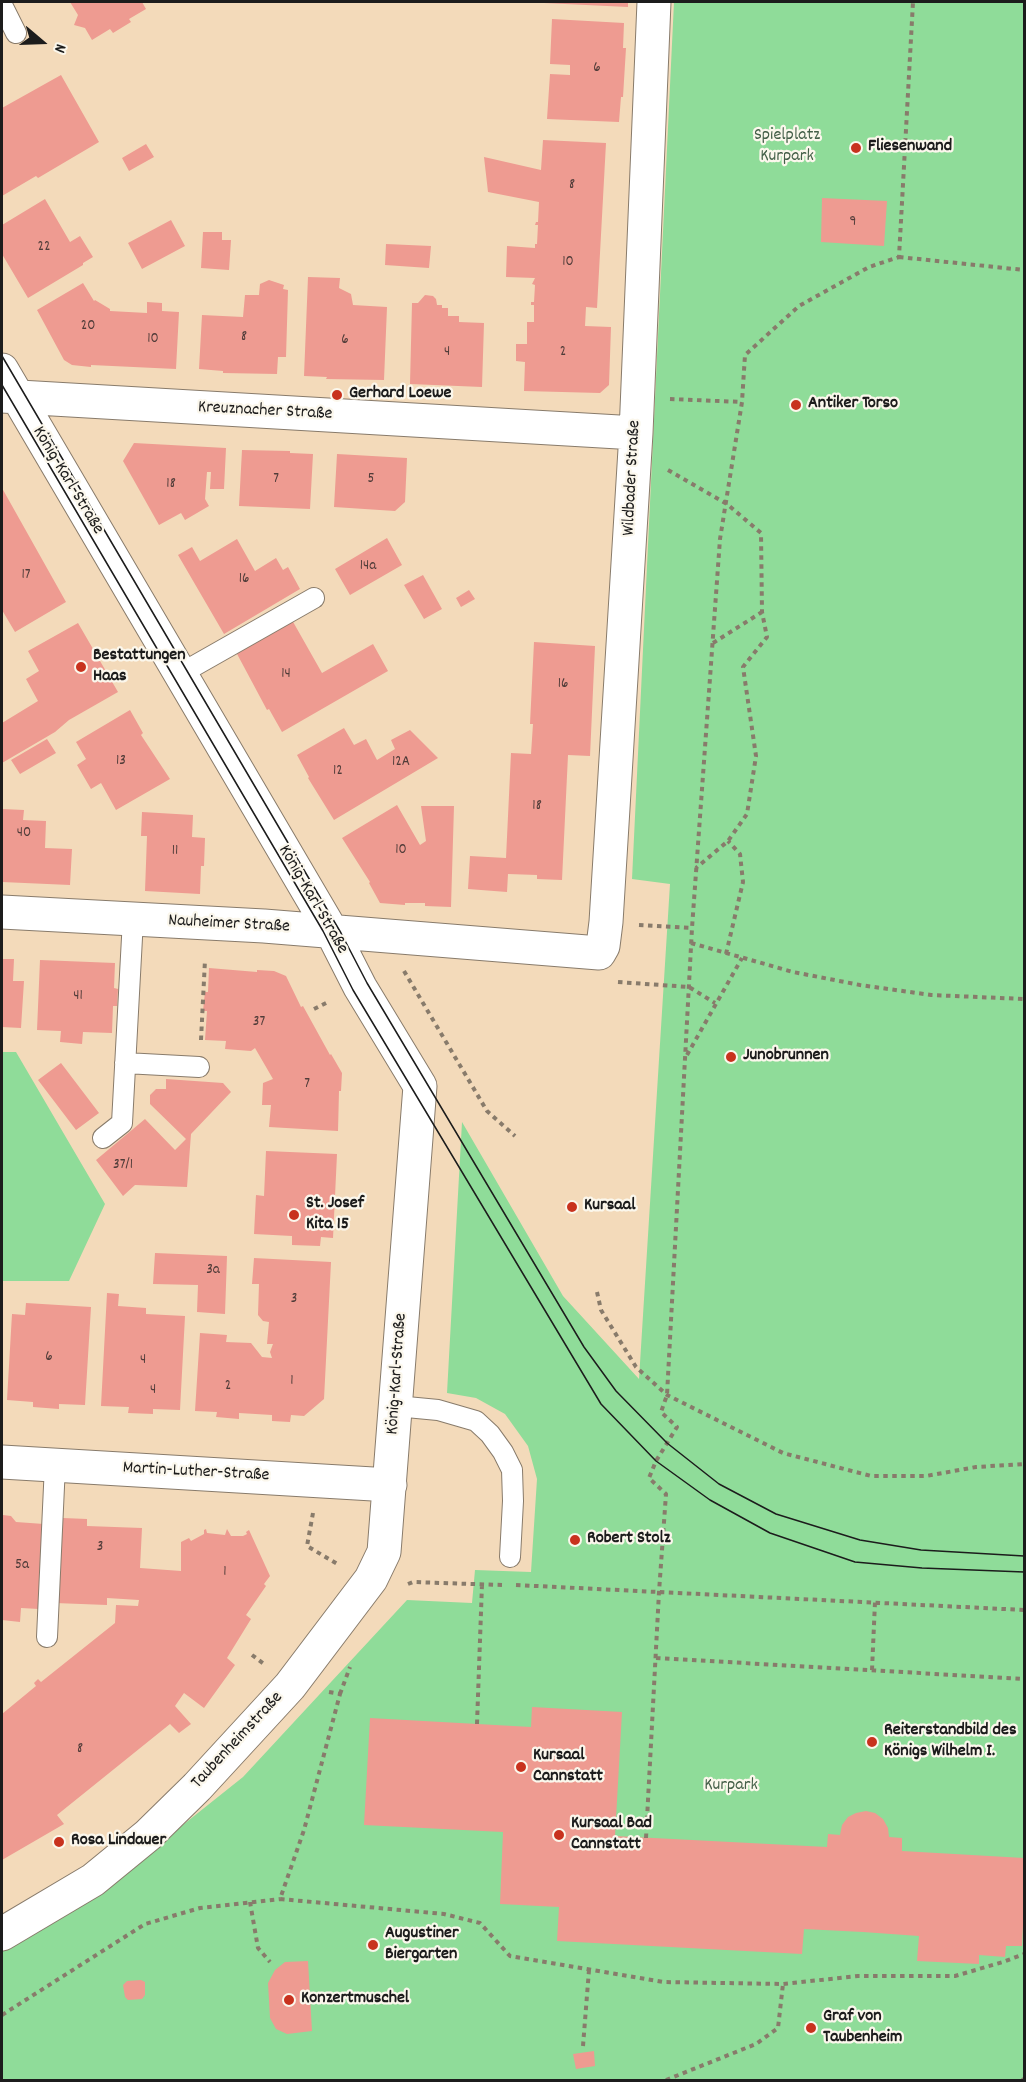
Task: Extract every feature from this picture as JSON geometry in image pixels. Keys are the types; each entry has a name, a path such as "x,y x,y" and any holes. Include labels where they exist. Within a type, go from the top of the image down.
{"street":[{"name":"Wildbader Straße","path":"604,952 638,397 654,2"},
{"name":"Kreuznacher Straße","path":"7,388 636,433"},
{"name":"König-Karl-Straße","path":"7,388 180,674 332,932 360,987 420,1086 390,1485"},
{"name":"Nauheimer Straße","path":"2,912 332,932 604,952"},
{"name":"Martin-Luther-Straße","path":"2,1462 390,1485"},
{"name":"Taubenheimstraße","path":"2,1934 93,1880 148,1835 197,1787 290,1686 371,1579 384,1552 390,1485"}],"lane":[{"path":"2,5 16,33"},
{"path":"180,674 315,598"},
{"path":"102,1138 122,1123 133,920"},
{"path":"125,1063 199,1067"},
{"path":"396,1406 438,1410 476,1421 490,1434 512,1470 510,1557"},
{"path":"47,1637 55,1465"}],"path":[{"path":"899,257 914,2"},
{"path":"646,1838 666,1494 649,1478 656,1461 677,1427 661,1412 667,1395 691,944 720,539 741,402 745,356 799,306 869,267 899,257 1024,270"},
{"path":"638,397 741,402"},
{"path":"636,433 645,456 727,504 760,533 762,612 766,637 743,667 756,756 747,814 728,841 696,868"},
{"path":"713,643 762,612"},
{"path":"726,954 743,882 740,854 728,841"},
{"path":"604,952 692,928"},
{"path":"386,936 401,967 487,1111 515,1136"},
{"path":"691,944 793,972 860,985 931,995 1024,999"},
{"path":"604,952 689,987 716,1003"},
{"path":"685,1059 742,958"},
{"path":"199,1067 205,960"},
{"path":"597,1292 601,1310 636,1367 667,1395 783,1453 871,1476 926,1476 976,1467 1024,1464"},
{"path":"319,1480 307,1546 341,1566 395,1587 414,1582 504,1585"},
{"path":"477,1724 482,1584"},
{"path":"516,1585 1024,1610"},
{"path":"872,1671 875,1602"},
{"path":"656,1658 1024,1680"},
{"path":"280,1899 304,1830 340,1694 290,1686"},
{"path":"2,2015 145,1924 200,1908 280,1899 444,1914 480,1923 510,1956 663,1982 783,1984 858,1976 955,1976 1024,1954"},
{"path":"250,1902 258,1948 270,1962"},
{"path":"583,2046 589,1970"},
{"path":"666,2080 756,2044 778,2028 783,1984"}],"green space":[{"name":"Kurpark","path":"674,2 1024,2 1024,2080 2,2080 2,1949 85,1903 243,1777 407,1600 472,1603 475,1570 531,1572 537,1479 528,1446 505,1414 476,1398 447,1393 462,1122 563,1296 639,1379 670,884 632,879"},
{"path":"2,1052 16,1052 105,1204 69,1281 2,1281"}],"building":[{"path":"70,2 142,2 146,9 129,19 131,22 113,33 110,29 92,40 85,28 74,25 78,15"},
{"path":"628,2 628,7 544,3"},
{"path":"552,19 624,23 623,48 626,48 619,122 547,119 550,74 570,75 570,65 550,64"},
{"path":"61,75 99,142 2,196 2,108"},
{"path":"543,140 606,143 597,308 586,307 585,326 611,327 609,385 600,393 524,391 525,362 516,361 516,344 527,344 527,322 534,322 534,305 531,305 531,302 534,302 535,285 532,284 535,278 506,277 507,246 535,248 538,225 535,225 538,222 539,202 488,192 484,157 541,170"},
{"path":"146,144 154,157 129,171 122,158"},
{"path":"822,198 887,201 884,246 821,242"},
{"path":"45,199 70,242 80,236 93,257 28,298 2,254 2,225"},
{"path":"171,220 185,246 142,269 128,243"},
{"path":"203,232 222,232 222,240 231,240 229,270 201,268"},
{"path":"386,244 431,246 429,268 385,265"},
{"path":"308,277 340,278 339,288 351,294 353,305 387,307 384,380 326,379 327,377 304,376"},
{"path":"269,280 284,285 283,289 288,290 286,357 278,357 277,374 223,373 223,371 199,369 202,315 243,317 245,295 259,295 260,284"},
{"path":"83,283 94,301 110,311 147,313 147,302 162,303 162,311 179,312 176,369 91,365 91,367 72,365 64,360 37,310"},
{"path":"425,295 433,296 437,305 448,308 448,316 459,316 459,322 484,323 482,387 410,384 412,303 418,303"},
{"path":"134,443 226,448 224,489 210,489 211,472 207,472 205,499 209,506 185,520 181,513 159,525 123,461"},
{"path":"242,450 313,454 310,509 239,506"},
{"path":"337,454 407,458 405,502 395,511 334,507"},
{"path":"2,488 66,602 15,632 2,610"},
{"path":"387,538 402,565 350,595 335,569"},
{"path":"237,539 255,571 276,558 283,570 288,567 300,589 224,634 178,555 192,547 200,561"},
{"path":"423,575 442,609 424,619 404,585"},
{"path":"469,590 475,599 461,607 456,598"},
{"path":"292,620 322,673 373,644 388,671 282,732 269,709 267,710 236,652"},
{"path":"78,623 118,692 2,763 2,723 38,701 26,679 39,671 28,651"},
{"path":"534,642 595,646 590,756 568,755 562,880 537,879 537,875 508,874 507,892 468,889 470,856 506,858 511,753 531,754 533,724 530,724"},
{"path":"130,710 143,733 141,735 170,779 116,810 101,783 91,789 77,765 86,759 76,742"},
{"path":"344,728 354,745 366,739 377,760 395,749 391,740 410,730 438,758 334,820 308,778 297,755"},
{"path":"47,739 56,753 20,774 11,760"},
{"path":"397,805 420,845 426,841 421,806 454,806 451,907 425,906 425,903 405,903 405,905 380,903 370,882 342,838"},
{"path":"2,809 24,810 23,820 46,821 45,848 72,849 70,885 2,882"},
{"path":"142,812 193,815 192,837 205,838 200,894 145,891 147,836 141,836"},
{"path":"2,959 14,959 13,981 24,981 21,1028 2,1027"},
{"path":"40,960 115,963 114,988 118,989 117,1006 113,1006 112,1033 83,1032 82,1044 60,1042 61,1031 37,1030"},
{"path":"209,968 274,971 286,976 301,1007 303,1006 342,1073 338,1131 269,1127 271,1105 262,1105 263,1083 273,1079 255,1048 251,1051 225,1049 226,1041 205,1040 207,1011 203,1011 205,992 208,992"},
{"path":"61,1063 99,1113 76,1130 38,1080"},
{"path":"166,1079 223,1083 231,1092 191,1134 187,1187 135,1185 123,1196 96,1160 145,1119 175,1150 186,1139 150,1104 150,1095 156,1089 166,1089"},
{"name":"St. Josef Kita 15","path":"266,1151 337,1154 333,1238 321,1237 320,1246 292,1245 292,1236 254,1234 256,1195 264,1196"},
{"path":"155,1253 227,1256 225,1314 197,1312 198,1285 153,1284"},
{"path":"254,1258 331,1262 324,1399 304,1416 291,1415 290,1422 272,1421 272,1415 239,1413 239,1419 216,1417 217,1412 195,1411 200,1333 227,1335 226,1342 251,1343 262,1357 272,1358 270,1352 273,1344 267,1344 269,1322 263,1321 258,1315 259,1284 252,1284"},
{"path":"107,1293 119,1294 118,1306 146,1308 146,1314 185,1316 180,1410 153,1409 153,1414 128,1413 129,1407 101,1406"},
{"path":"26,1303 91,1307 85,1405 59,1404 59,1409 33,1407 33,1402 7,1400 12,1314 25,1315"},
{"path":"3,1515 11,1516 16,1522 44,1524 39,1609 21,1608 20,1622 2,1620"},
{"path":"63,1518 87,1519 87,1526 142,1528 140,1568 181,1571 181,1542 189,1538 191,1541 204,1534 206,1529 207,1533 225,1535 227,1529 231,1536 243,1536 249,1530 270,1576 264,1584 266,1586 246,1615 251,1619 227,1658 235,1665 204,1708 184,1693 175,1706 191,1724 179,1733 170,1724 57,1815 64,1824 2,1860 2,1714 36,1686 34,1683 38,1679 41,1682 115,1623 116,1605 138,1606 139,1600 107,1598 107,1605 55,1603 60,1524 63,1524"},
{"name":"Kursaal Bad Cannstatt","path":"532,1707 622,1712 615,1836 827,1847 828,1834 840,1835 842,1825 848,1817 866,1811 875,1813 883,1819 888,1828 889,1837 902,1838 902,1851 1024,1858 1022,1946 1006,1946 1005,1957 979,1955 979,1964 917,1961 919,1936 863,1932 804,1929 802,1954 557,1941 559,1907 500,1904 503,1832 364,1825 370,1718 531,1727"},
{"name":"Konzertmuschel","path":"308,1961 312,2031 287,2034 276,2029 270,2018 268,1983 275,1970 285,1962"},
{"path":"127,1981 145,1982 145,1995 142,1999 128,2000 125,1997 123,1985"},
{"path":"594,2051 595,2066 576,2069 573,2054"}],"tram line":[{"path":"2,356 341,933 367,983 584,1347 616,1391 667,1443 719,1484 776,1514 860,1540 921,1550 1024,1556"},
{"path":"2,385 323,931 353,990 601,1404 656,1461 710,1500 770,1533 855,1562 922,1568 1024,1572"}],"place":[{"name":"Fliesenwand","path":"856,148"},
{"name":"Gerhard Loewe","path":"337,395"},
{"name":"Antiker Torso","path":"796,405"},
{"name":"Bestattungen Haas","path":"81,667"},
{"name":"Junobrunnen","path":"731,1057"},
{"name":"Kursaal","path":"572,1207"},
{"name":"St. Josef Kita 15","path":"294,1215"},
{"name":"Robert Stolz","path":"575,1540"},
{"name":"Reiterstandbild des Königs Wilhelm I.","path":"872,1742"},
{"name":"Kursaal Cannstatt","path":"521,1767"},
{"name":"Kursaal Bad Cannstatt","path":"559,1835"},
{"name":"Rosa Lindauer","path":"59,1842"},
{"name":"Augustiner Biergarten","path":"373,1945"},
{"name":"Konzertmuschel","path":"289,2000"},
{"name":"Graf von Taubenheim","path":"811,2028"}],"park label":[{"name":"Spielplatz Kurpark","path":"787,147"}]}
